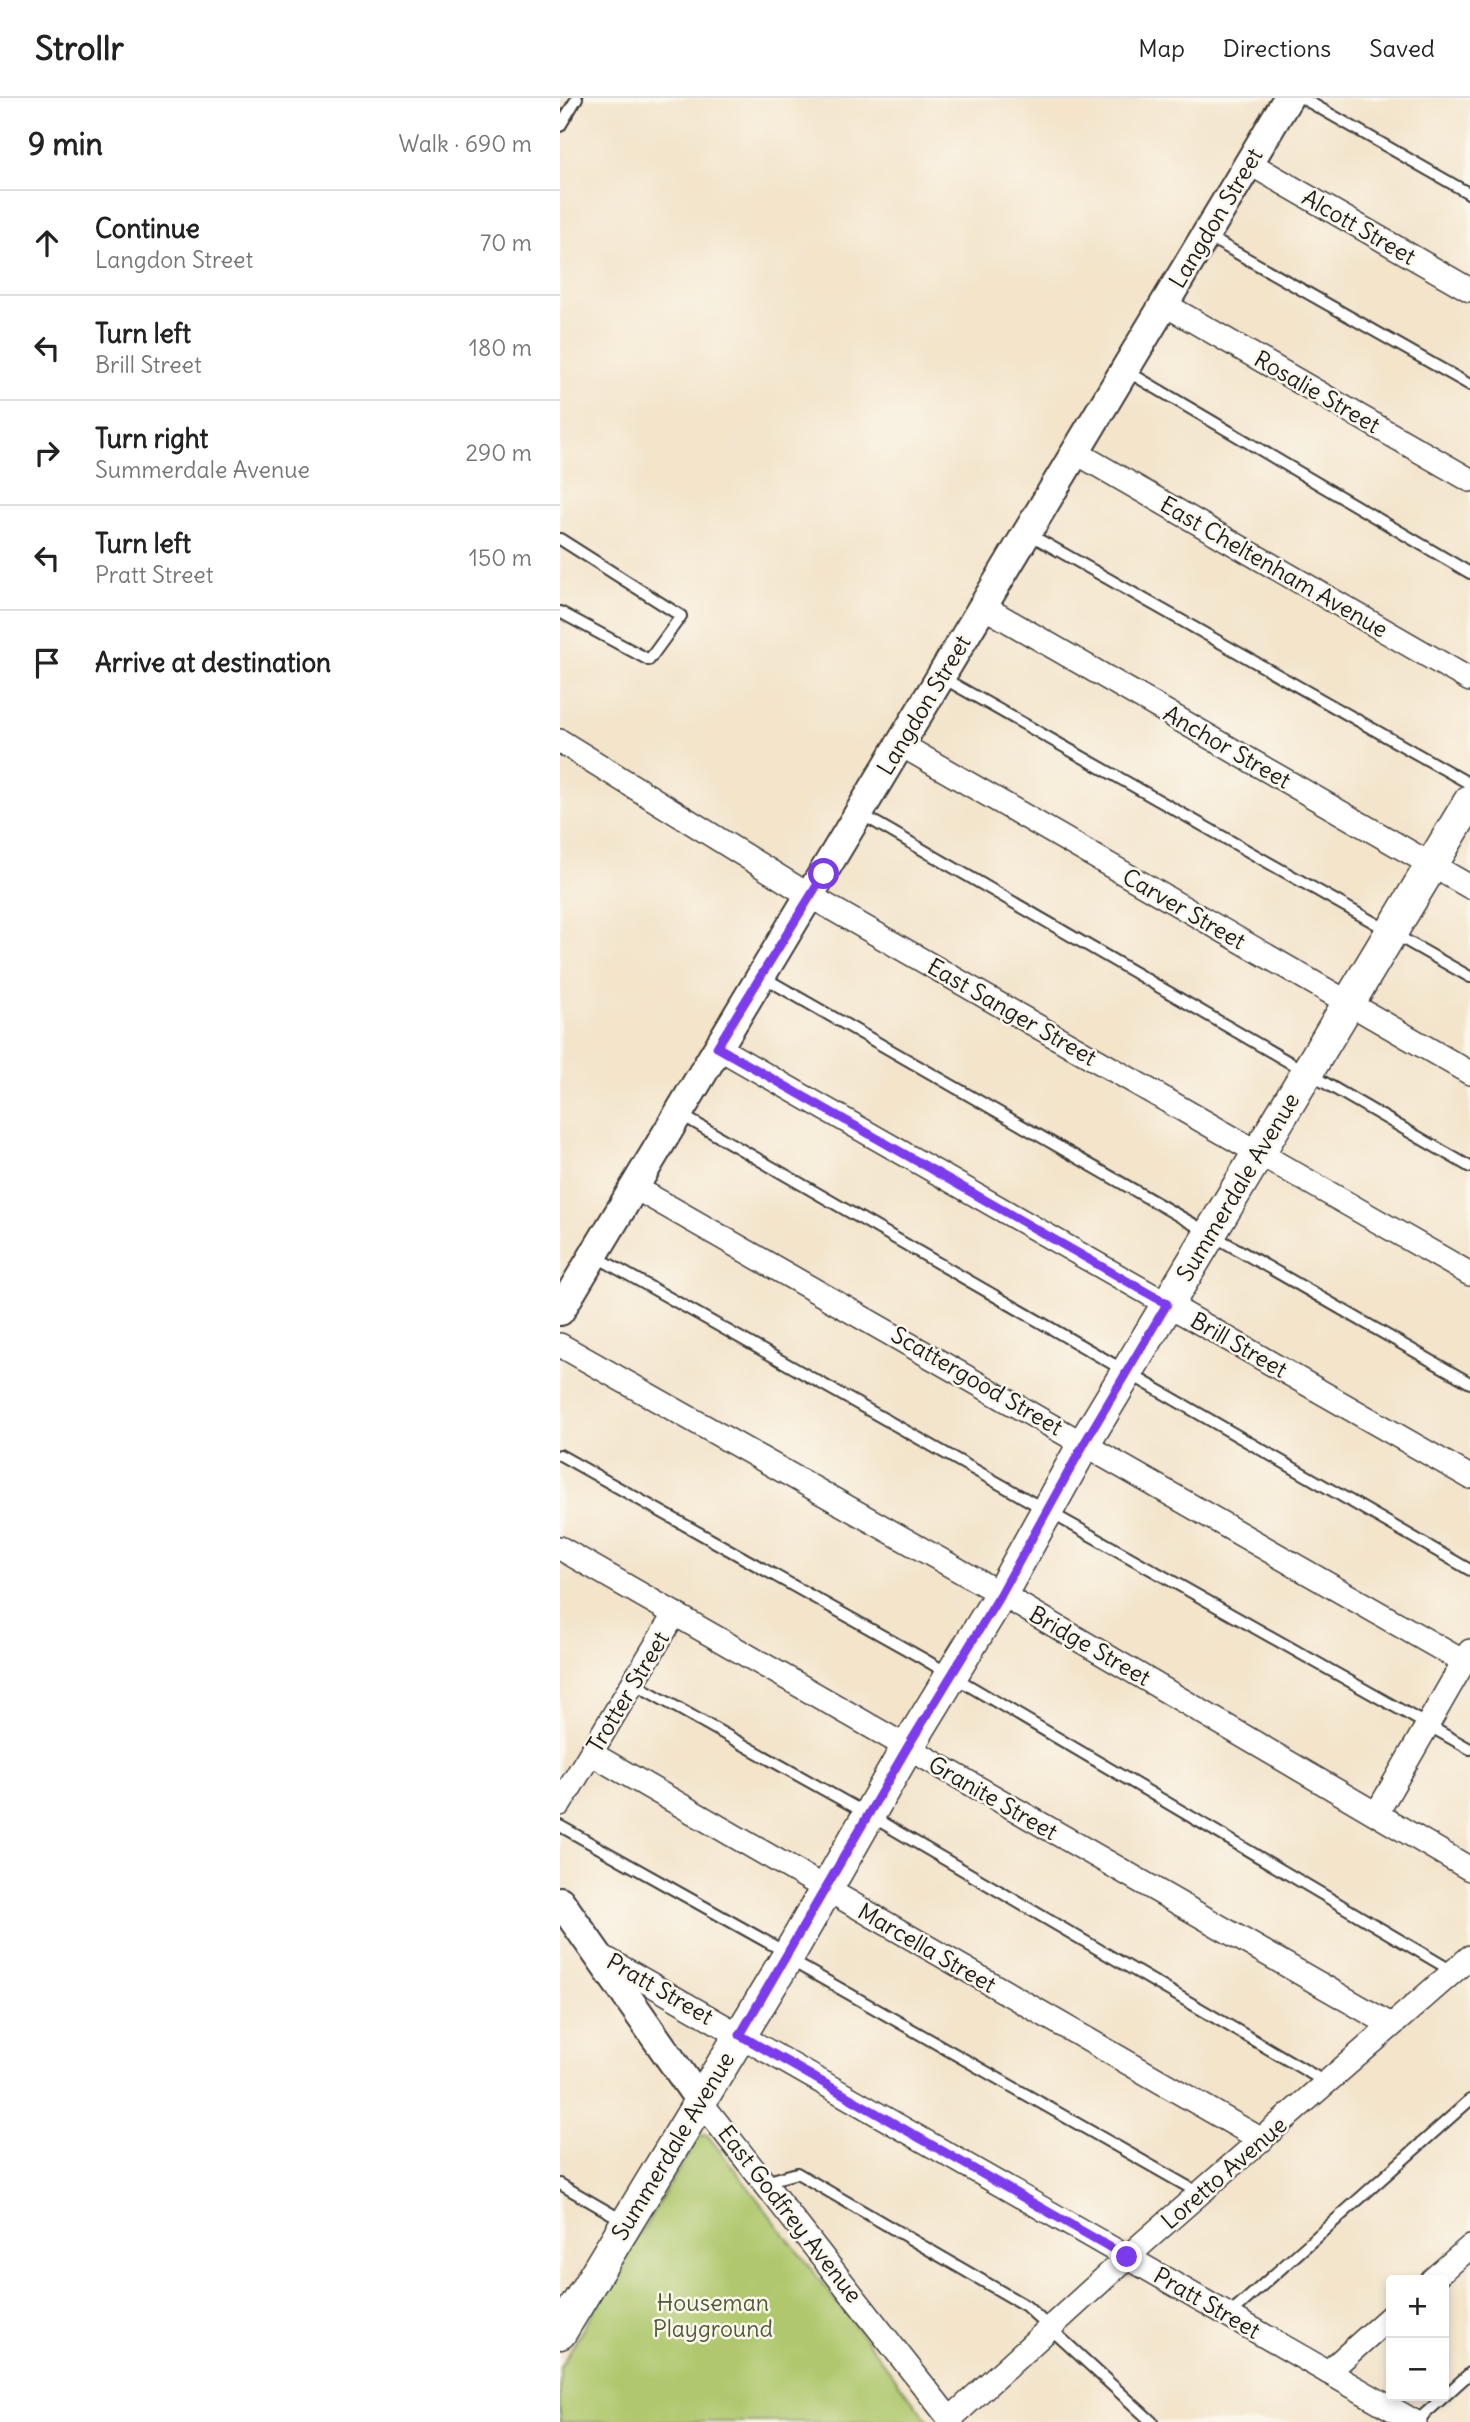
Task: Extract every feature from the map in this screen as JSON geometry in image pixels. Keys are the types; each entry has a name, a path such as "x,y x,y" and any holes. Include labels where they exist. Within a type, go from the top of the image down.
{"main road":[{"name":"Summerdale Avenue","path":"560,2333 788,1956 907,1748 1001,1594 1085,1442 1470,801"}],"street":[{"name":"Langdon Street","path":"560,1311 677,1112 860,814 898,743 984,607 1288,98"},
{"name":"Alcott Street","path":"1249,163 1470,290"},
{"name":"Rosalie Street","path":"1164,304 1470,480"},
{"name":"East Cheltenham Avenue","path":"1077,453 1470,680"},
{"name":"Anchor Street","path":"984,607 1470,887"},
{"name":"East Sanger Street","path":"560,741 810,896 1470,1273"},
{"name":"Carver Street","path":"898,743 1470,1073"},
{"name":"Brill Street","path":"717,1047 1470,1477"},
{"name":"Scattergood Street","path":"634,1187 1467,1656"},
{"name":"Bridge Street","path":"560,1345 1001,1594 1470,1869"},
{"name":"Granite Street","path":"560,1549 1391,2025"},
{"name":"Trotter Street","path":"560,1804 635,1684 674,1615"},
{"path":"1377,1813 1467,1656"},
{"name":"Marcella Street","path":"592,1754 1262,2140"},
{"name":"East Godfrey Avenue","path":"560,1901 700,2101 951,2421"},
{"name":"Pratt Street","path":"598,1954 1328,2372 1403,2420"},
{"name":"Loretto Avenue","path":"951,2421 1127,2257 1462,1964"},
{"path":"1438,2275 1470,2247"},
{"path":"1328,2372 1386,2320"}],"lane":[{"path":"560,126 577,98"},
{"path":"1302,98 1470,194"},
{"path":"1205,234 1470,385"},
{"path":"1124,369 1470,573"},
{"path":"1026,533 1470,784"},
{"path":"560,538 681,616 649,660 560,612"},
{"path":"940,676 1470,977"},
{"path":"860,814 1470,1167"},
{"path":"761,976 1470,1383"},
{"path":"677,1112 1128,1370 1470,1570"},
{"path":"593,1255 1426,1727 1470,1749"},
{"path":"560,1455 1462,1964"},
{"path":"635,1684 869,1815 1328,2083"},
{"path":"560,1826 1199,2193"},
{"path":"1229,2315 1470,2100"},
{"path":"765,2182 797,2174 1026,2306 1152,2422"},
{"path":"560,2184 626,2223"},
{"path":"1403,2420 1470,2374"}],"green space":[{"name":"Houseman Playground","path":"707,2135 929,2422 560,2422 560,2367 699,2136"}],"route":[{"path":"824,874 717,1047 1167,1304 1085,1442 1001,1594 907,1748 740,2035 1127,2257"}]}
